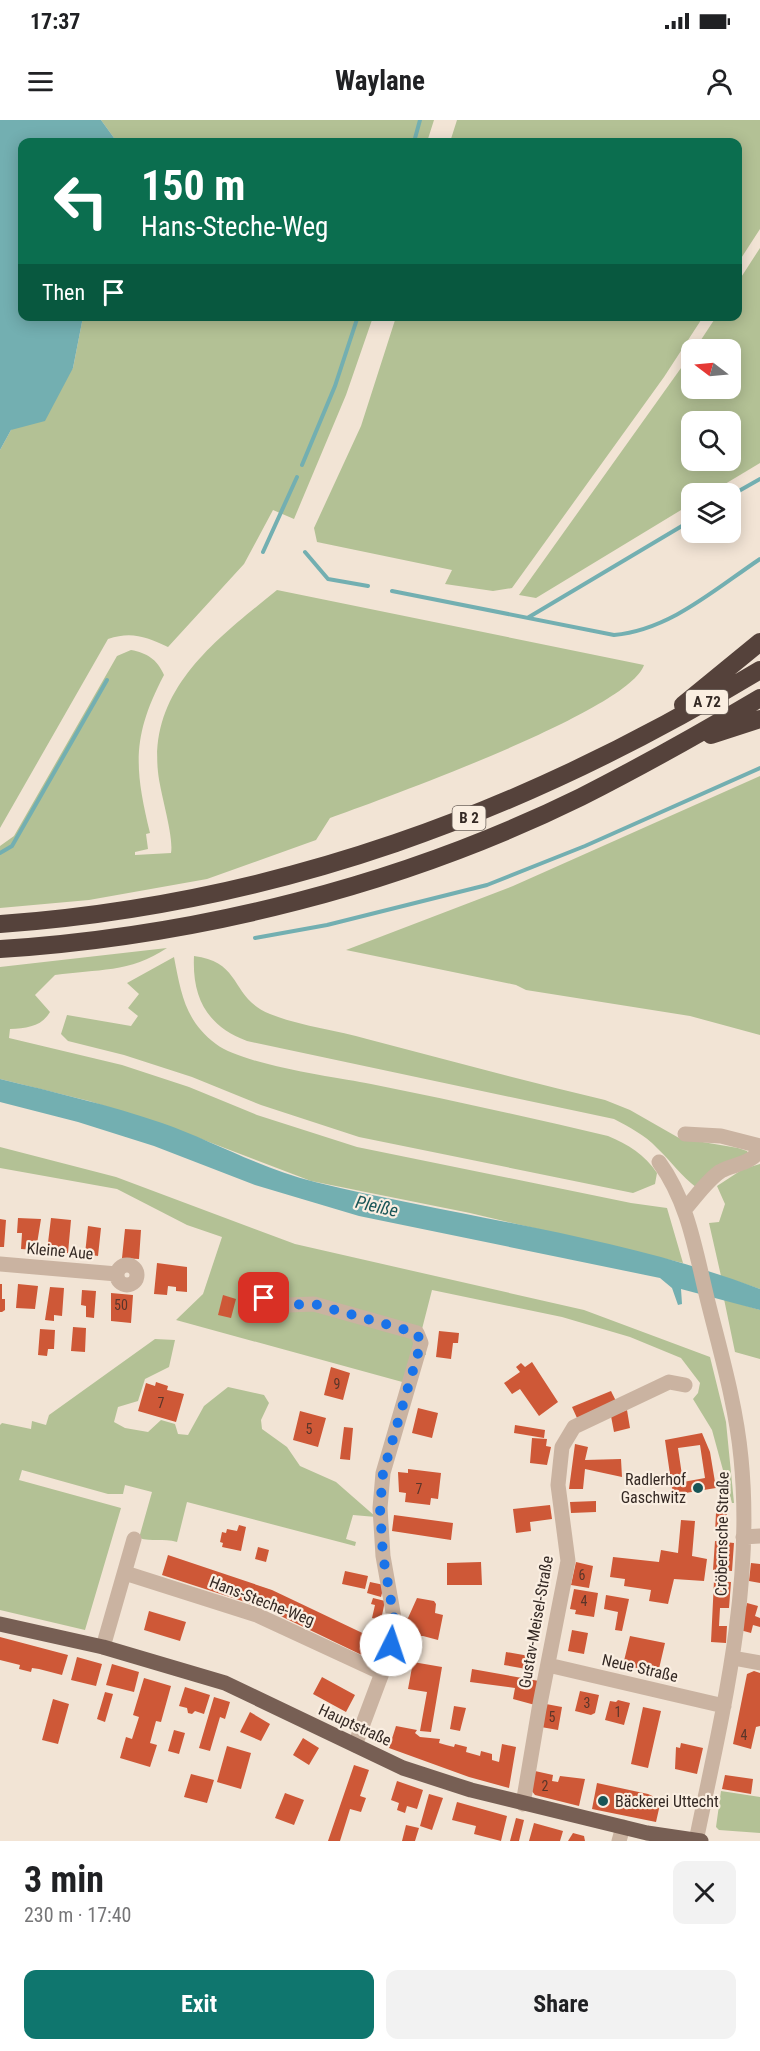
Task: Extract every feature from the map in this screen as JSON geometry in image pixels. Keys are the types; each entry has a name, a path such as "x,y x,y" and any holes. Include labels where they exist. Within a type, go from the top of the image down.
{"highway":[{"path":"652,732 760,642"},
{"name":"A 72","path":"652,732 760,670"},
{"name":"A 72","path":"678,746 760,698"},
{"path":"678,746 760,719"},
{"name":"B 2","path":"0,924 109,913 194,898 237,890 350,859 455,823 516,798 652,732"},
{"name":"B 2","path":"0,949 110,938 211,920 326,894 408,867 515,826 580,797 678,746"}],"main road":[{"name":"Hauptstraße","path":"0,1624 103,1647 225,1683 403,1768 621,1834 701,1841"}],"street":[{"path":"684,1209 720,1172 751,1159 759,1153 760,1146 721,1136 685,1134"},
{"name":"Cröbernsche Straße","path":"659,1162 676,1187 691,1231 723,1358 741,1458 743,1537 738,1620 724,1706 696,1841"},
{"name":"Kleine Aue","path":"0,1264 117,1274"},
{"path":"264,1298 288,1305 314,1304 417,1333 421,1343 420,1353 390,1444 383,1473 380,1508 383,1556 394,1618 391,1645 355,1745"},
{"name":"Gustav-Meisel-Straße","path":"523,1804 568,1561 558,1485 562,1447 574,1427 669,1383 685,1385"},
{"path":"743,1537 760,1536"},
{"path":"103,1647 134,1539"},
{"name":"Hans-Steche-Weg","path":"125,1573 257,1615 382,1673"},
{"path":"733,1658 760,1663"},
{"name":"Neue Straße","path":"548,1665 724,1706"}],"green space":[{"path":"101,120 434,120 428,138 114,138"},
{"path":"457,120 760,120 760,229 742,257 742,138 451,138"},
{"path":"760,248 760,463 727,483 681,483 681,510 536,598 519,595 681,368 681,399 741,399 741,339 702,339 713,321 742,321 742,276"},
{"path":"82,321 372,321 346,395 294,519 273,510 244,564 168,647 153,640 132,635 108,639 0,828 0,450 11,430 73,368"},
{"path":"395,321 700,321 689,339 681,339 681,351 664,377 512,588 493,591 445,584 452,570 317,542 314,528 361,426"},
{"path":"277,590 644,665 628,684 596,706 501,752 330,818 316,840 207,879 89,900 0,908 0,846 14,836 117,656 131,650 151,658 164,675 146,716 141,734 139,770 150,833 146,834 148,849 135,852 135,855 171,853 171,836 158,772 158,742 164,715 176,690 192,668 232,627"},
{"path":"760,776 760,1035 690,1016 526,990 516,985 346,950 513,886"},
{"path":"167,948 140,962 126,966 55,975 35,995 50,1012 38,1024 10,1029 9,1038 122,1065 189,1087 257,1115 357,1147 631,1203 667,1208 683,1263 470,1213 311,1181 162,1124 89,1101 0,1079 0,967"},
{"path":"194,956 221,965 248,999 270,1014 605,1100 630,1110 679,1138 738,1148 747,1151 749,1155 697,1188 647,1139 614,1119 247,1041 222,1027 205,1009 196,985"},
{"path":"174,957 182,994 191,1016 206,1035 229,1051 290,1069 430,1096 608,1136 629,1146 647,1161 657,1173 655,1184 633,1193 359,1137 261,1105 192,1077 124,1055 68,1041 61,1034 67,1015 131,1026 138,1016 128,1008 139,994 127,983"},
{"path":"0,1147 116,1177 295,1244 584,1310 710,1357 726,1422 734,1503 732,1503 712,1430 693,1399 698,1393 700,1383 681,1358 630,1337 562,1317 432,1290 422,1329 426,1355 417,1352 406,1383 176,1320 203,1294 222,1237 187,1225 117,1189 0,1168"},
{"path":"760,1164 760,1289 721,1276 709,1223 719,1222 725,1204 717,1186 743,1169"},
{"path":"724,1299 760,1310 760,1359 735,1352"},
{"path":"155,1339 175,1340 169,1367 145,1379 138,1401 118,1407 114,1422 125,1428 148,1432 161,1420 175,1424 178,1434 188,1435 204,1406 228,1387 264,1395 269,1403 261,1420 262,1429 287,1447 300,1466 336,1482 376,1517 353,1515 346,1539 356,1542 355,1546 187,1502 177,1542 144,1539 139,1538 152,1492 125,1485 123,1494 108,1494 22,1470 19,1480 121,1508 85,1630 0,1610 0,1425 2,1423 31,1429 32,1421 46,1425 49,1415"},
{"path":"721,1791 760,1797 760,1833 719,1830 716,1827"}],"water":[{"path":"0,120 101,120 114,138 18,138 18,321 82,321 73,368 45,421 11,430 0,450"},
{"name":"Pleiße","path":"0,1079 162,1123 276,1170 315,1182 595,1241 706,1270 760,1289 760,1310 681,1289 682,1304 678,1305 672,1288 660,1278 359,1216 255,1185 154,1146 78,1122 0,1102"}],"building":[{"path":"18,1218 41,1219 36,1250 21,1249 22,1233 17,1233"},
{"path":"51,1218 71,1220 68,1253 47,1251"},
{"path":"0,1219 6,1220 4,1247 0,1247"},
{"path":"88,1226 101,1228 98,1256 85,1254"},
{"path":"125,1229 141,1230 139,1259 122,1258"},
{"path":"157,1263 187,1267 187,1292 176,1291 176,1287 168,1286 167,1295 154,1294"},
{"path":"0,1284 2,1284 2,1299 5,1299 5,1310 2,1312 0,1312"},
{"path":"18,1284 38,1286 35,1309 16,1308"},
{"path":"50,1287 64,1288 62,1316 54,1315 54,1321 45,1320"},
{"path":"82,1290 96,1291 94,1318 86,1317 86,1306 81,1305"},
{"path":"111,1293 133,1295 131,1323 111,1321"},
{"path":"223,1295 236,1299 231,1318 218,1315"},
{"path":"73,1327 86,1328 85,1352 71,1351"},
{"path":"40,1329 55,1330 54,1349 48,1349 47,1356 38,1355"},
{"path":"439,1331 459,1333 458,1343 453,1343 451,1359 436,1357"},
{"path":"532,1362 558,1402 539,1416 520,1389 512,1394 504,1383 520,1372 516,1367 521,1363 525,1367"},
{"path":"331,1367 350,1373 343,1400 324,1395"},
{"path":"156,1382 168,1386 167,1390 184,1394 176,1422 138,1411 146,1383 155,1386"},
{"path":"611,1391 616,1401 577,1418 572,1407"},
{"path":"418,1408 438,1413 432,1438 412,1433"},
{"path":"627,1410 630,1428 614,1432 611,1416"},
{"path":"300,1411 326,1418 318,1447 293,1440"},
{"path":"515,1425 545,1430 544,1438 514,1433"},
{"path":"344,1427 353,1428 350,1460 340,1459"},
{"path":"702,1433 710,1452 716,1488 673,1495 665,1440","holes":["700,1445 705,1478 683,1482 678,1448"]},
{"path":"532,1438 547,1439 546,1446 551,1447 547,1465 530,1463"},
{"path":"575,1444 588,1447 585,1460 621,1459 622,1477 585,1469 583,1489 569,1489"},
{"path":"408,1469 441,1473 438,1499 431,1498 430,1505 405,1502 406,1493 399,1492 398,1472 408,1473"},
{"path":"596,1501 596,1512 571,1513 570,1502"},
{"path":"550,1505 552,1519 530,1522 531,1531 516,1533 513,1509"},
{"path":"716,1513 727,1513 726,1533 715,1532"},
{"path":"394,1515 453,1523 451,1540 392,1531"},
{"path":"681,1520 695,1521 692,1556 707,1559 704,1581 674,1579 668,1604 649,1601 651,1590 624,1586 625,1579 610,1577 613,1557 659,1562 661,1550 678,1553"},
{"path":"239,1525 246,1527 241,1551 222,1547 223,1543 220,1542 222,1532 226,1533 227,1529 237,1531"},
{"path":"715,1541 734,1543 732,1571 713,1570"},
{"path":"258,1547 269,1550 266,1562 255,1559"},
{"path":"168,1555 272,1590 375,1639 366,1657 264,1608 162,1575"},
{"path":"481,1562 482,1585 447,1585 447,1563"},
{"path":"576,1562 593,1566 589,1588 571,1585"},
{"path":"751,1563 760,1564 760,1583 749,1581"},
{"path":"345,1571 368,1576 365,1589 342,1584"},
{"path":"714,1581 731,1582 729,1608 720,1608 719,1626 727,1626 726,1643 711,1642"},
{"path":"370,1582 384,1585 381,1597 367,1593"},
{"path":"574,1589 598,1593 594,1617 575,1614 576,1610 570,1609"},
{"path":"606,1595 629,1599 622,1631 615,1630 618,1612 604,1609"},
{"path":"373,1598 385,1601 381,1620 372,1618 375,1605 371,1604"},
{"path":"417,1598 434,1601 435,1613 443,1615 438,1640 416,1636 414,1644 398,1641 402,1617 408,1618"},
{"path":"747,1603 758,1606 755,1616 760,1618 760,1627 753,1625 751,1633 740,1630"},
{"path":"149,1611 186,1622 180,1641 144,1630"},
{"path":"572,1630 588,1633 584,1654 568,1651"},
{"path":"630,1636 665,1643 658,1673 623,1665"},
{"path":"0,1637 68,1655 62,1675 32,1668 31,1672 19,1669 20,1665 0,1660"},
{"path":"506,1652 535,1657 532,1670 504,1665"},
{"path":"77,1657 102,1664 96,1686 71,1680"},
{"path":"413,1662 442,1667 431,1732 420,1731 427,1692 408,1689"},
{"path":"112,1664 139,1672 134,1692 106,1685"},
{"path":"472,1669 539,1681 535,1705 513,1699 515,1688 470,1682"},
{"path":"754,1671 760,1673 760,1726 756,1727 751,1749 733,1744 747,1674"},
{"path":"322,1677 355,1695 346,1712 313,1694"},
{"path":"144,1678 171,1686 161,1722 156,1721 150,1743 157,1745 150,1767 120,1758 126,1737 132,1739 139,1717 133,1715"},
{"path":"185,1687 210,1695 204,1714 195,1711 192,1714 188,1713 187,1708 179,1706"},
{"path":"580,1691 599,1695 595,1713 591,1715 575,1711"},
{"path":"105,1692 113,1694 105,1722 97,1719"},
{"path":"214,1697 230,1702 225,1719 220,1717 210,1751 199,1748"},
{"path":"53,1699 69,1704 58,1744 42,1740"},
{"path":"610,1701 630,1703 624,1725 605,1720"},
{"path":"546,1704 562,1707 558,1730 541,1727"},
{"path":"454,1706 466,1708 460,1731 450,1729"},
{"path":"643,1707 661,1711 648,1768 631,1764"},
{"path":"250,1712 270,1724 261,1741 240,1732"},
{"path":"396,1726 417,1730 415,1733 420,1737 440,1739 439,1743 454,1747 455,1744 467,1747 466,1752 480,1756 481,1751 492,1754 492,1760 499,1762 502,1744 516,1747 509,1788 469,1777 389,1748"},
{"path":"174,1730 185,1733 179,1754 168,1751"},
{"path":"303,1738 319,1748 309,1765 293,1755"},
{"path":"681,1743 703,1748 697,1774 675,1769 676,1747 680,1748"},
{"path":"227,1746 251,1753 241,1789 217,1782"},
{"path":"354,1765 369,1770 360,1796 366,1798 361,1812 350,1809 340,1841 328,1841"},
{"path":"535,1771 553,1775 552,1781 558,1782 560,1776 585,1779 579,1806 535,1795 531,1790"},
{"path":"191,1774 214,1780 207,1803 184,1797"},
{"path":"725,1775 753,1779 751,1794 722,1789"},
{"path":"397,1781 423,1790 417,1809 407,1806 405,1813 397,1810 399,1803 391,1800"},
{"path":"597,1783 648,1794 661,1800 656,1822 592,1809"},
{"path":"285,1793 304,1800 294,1825 275,1818"},
{"path":"429,1794 443,1798 432,1830 420,1826"},
{"path":"457,1802 507,1816 501,1841 474,1834 476,1826 452,1820"},
{"path":"516,1818 524,1820 519,1841 510,1841"},
{"path":"534,1823 563,1831 560,1841 529,1841"},
{"path":"406,1825 419,1828 415,1841 402,1841"},
{"path":"573,1833 584,1836 585,1841 568,1841"}],"waterway":[{"path":"415,138 420,120"},
{"path":"302,465 335,386 356,321"},
{"path":"263,552 297,477"},
{"path":"741,490 760,479"},
{"path":"529,617 681,527"},
{"path":"305,552 328,579 368,586"},
{"path":"392,591 614,635 635,632 673,617 760,559"},
{"path":"0,853 12,846 107,680"},
{"path":"255,938 327,925 487,885 585,846 760,768"}],"place":[{"name":"Radlerhof Gaschwitz","path":"698,1488"},
{"name":"Bäckerei Uttecht","path":"603,1801"}],"route":[{"path":"264,1298 288,1305 314,1304 397,1326 417,1333 421,1343 420,1353 390,1444 383,1473 380,1508 383,1556 394,1618 391,1645"}]}
